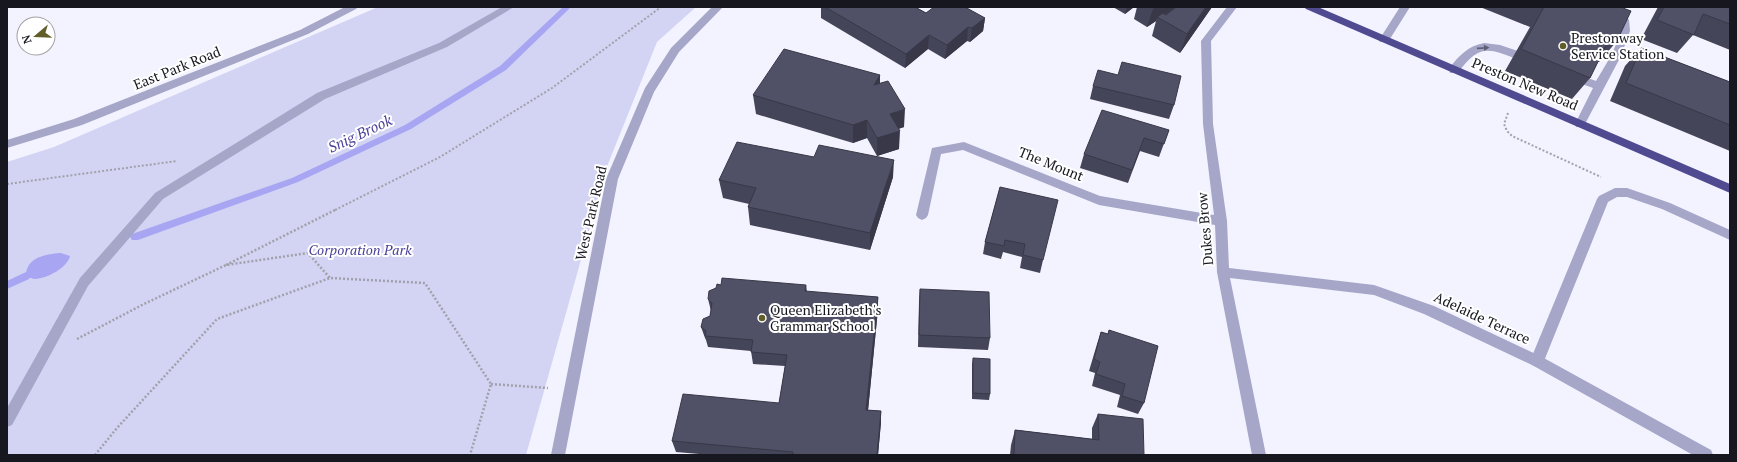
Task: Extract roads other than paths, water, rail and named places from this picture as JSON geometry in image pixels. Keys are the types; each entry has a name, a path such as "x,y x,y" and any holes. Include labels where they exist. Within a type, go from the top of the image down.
{"highway":[{"name":"Preston New Road","path":"1309,7 1730,189"}],"street":[{"name":"East Park Road","path":"7,144 78,122 304,32 353,7"},
{"path":"7,421 84,282 159,196 321,96 443,45 510,7"},
{"name":"West Park Road","path":"558,455 612,179 648,91 675,50 718,7"},
{"name":"Dukes Brow","path":"1232,7 1206,41 1208,124 1221,222 1224,272 1259,455"},
{"path":"1384,40 1405,7"},
{"path":"1580,124 1623,38 1626,25 1622,14 1613,7"},
{"path":"1454,70 1472,49 1483,46 1498,48 1536,61"},
{"path":"1562,72 1599,86"},
{"name":"The Mount","path":"922,215 936,151 964,146 1099,200 1221,222"},
{"path":"1537,361 1602,199 1615,193 1627,192 1666,206 1730,234"},
{"name":"Adelaide Terrace","path":"1224,272 1374,290 1429,310 1537,361 1702,454"}],"waterway":[{"name":"Snig Brook","path":"135,237 295,180 408,127 503,68 567,7"},
{"path":"7,285 26,276"}],"place":[{"name":"Prestonway Service Station","path":"1563,46"},
{"name":"Queen Elizabeth's Grammar School","path":"762,318"}],"park label":[{"name":"Corporation Park","path":"360,250"}]}
